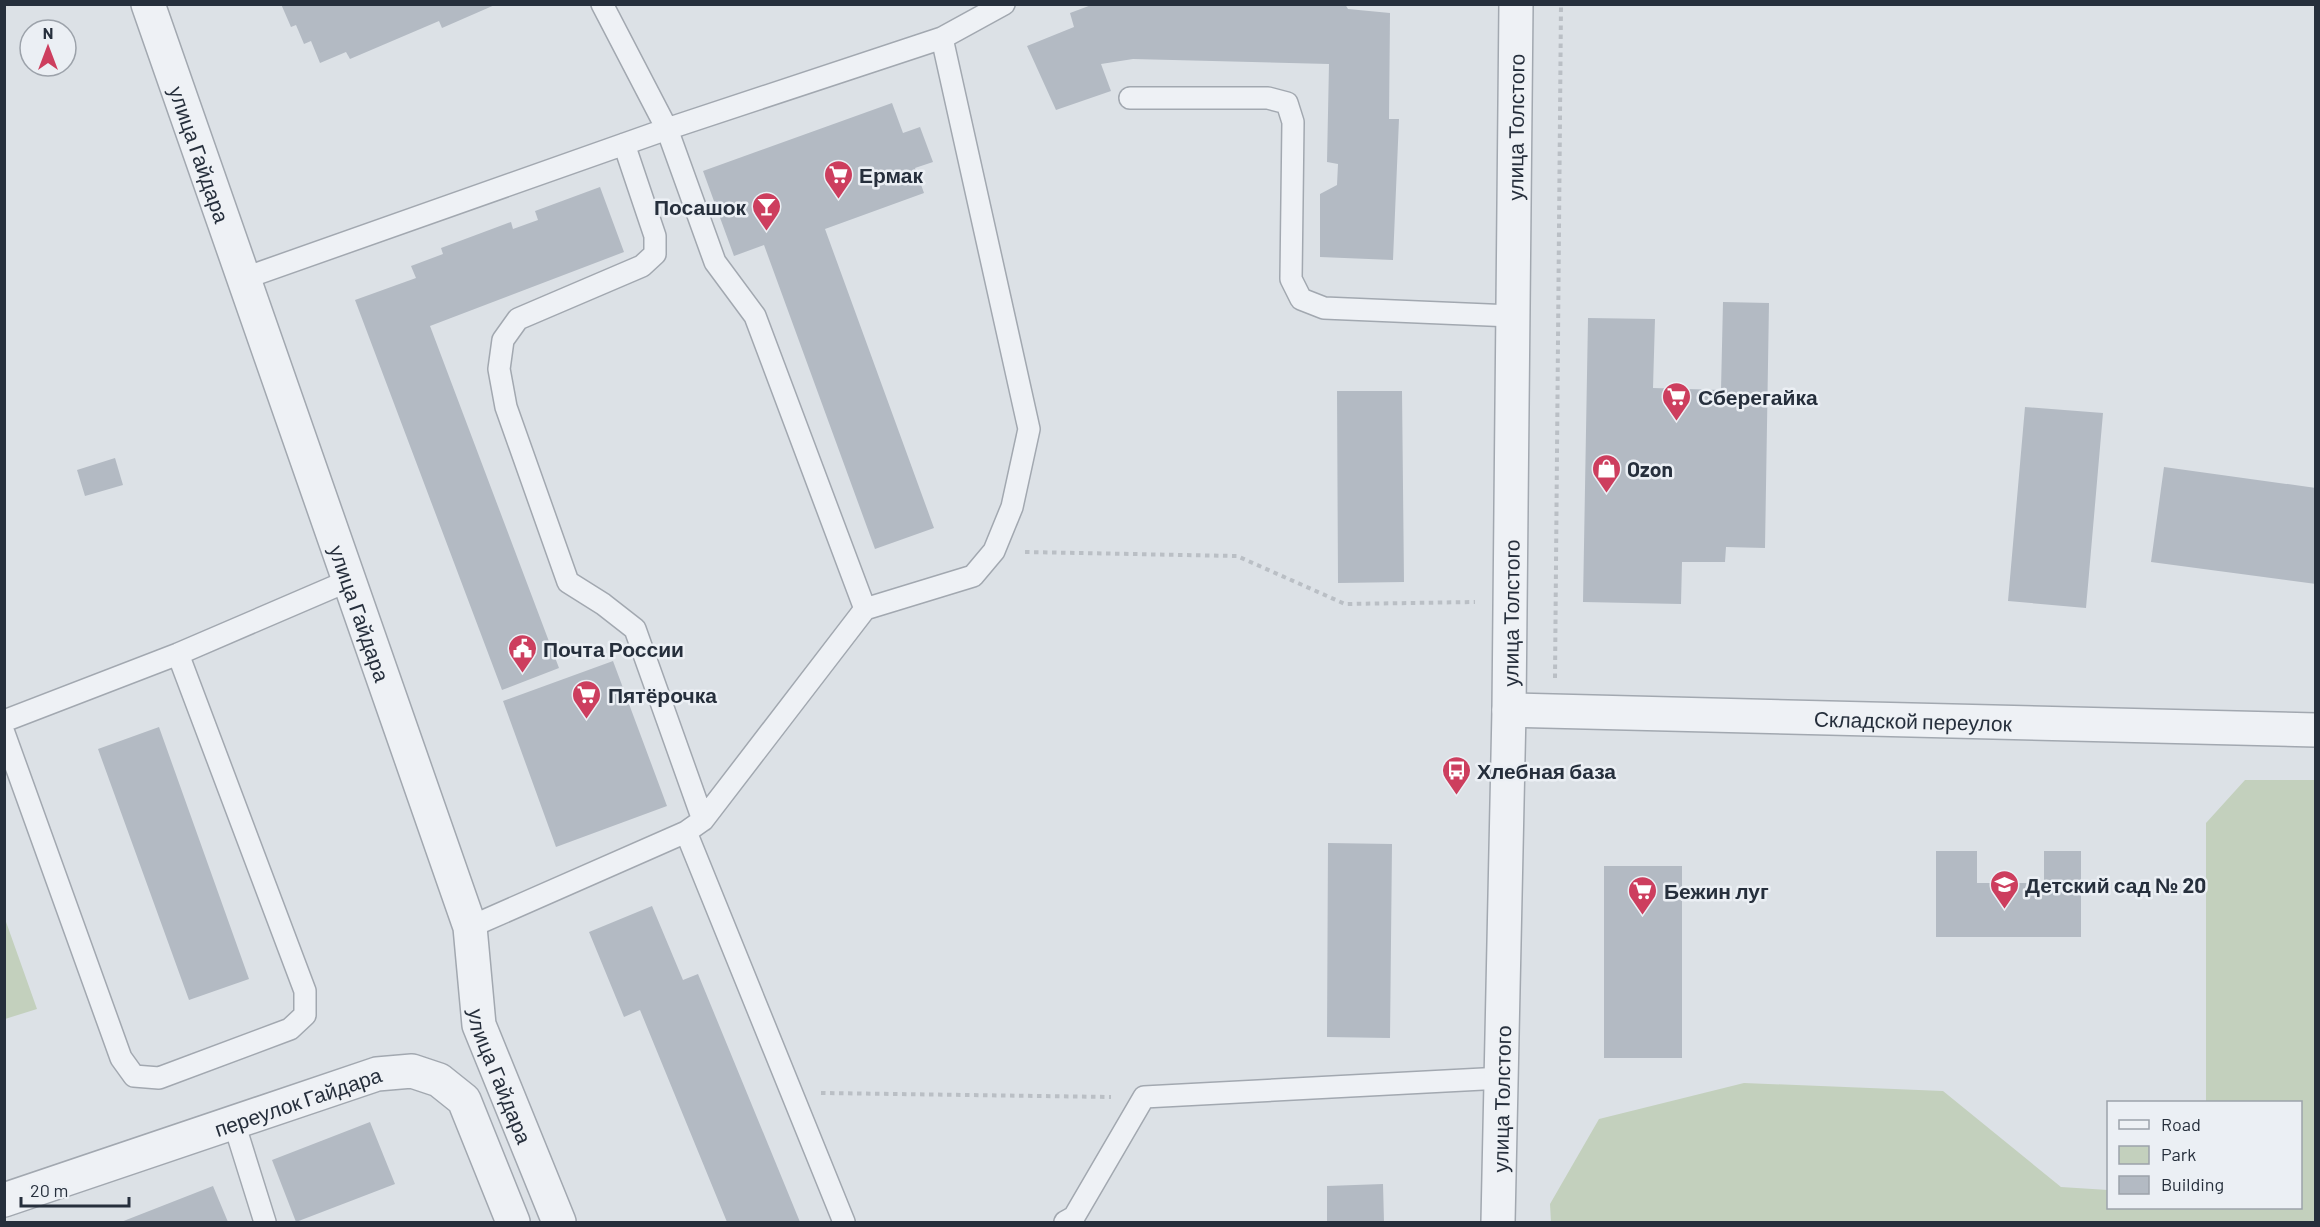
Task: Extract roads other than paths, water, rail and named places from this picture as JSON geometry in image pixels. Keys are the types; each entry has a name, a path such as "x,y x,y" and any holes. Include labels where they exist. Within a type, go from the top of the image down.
{"street":[{"name":"улица Гайдара","path":"148,4 470,927 479,1025 559,1222"},
{"name":"улица Толстого","path":"1498,1222 1509,710 1516,4"},
{"name":"Складской переулок","path":"1509,710 2316,730"},
{"name":"переулок Гайдара","path":"4,1200 377,1074 412,1071 439,1080 464,1100 513,1222"}],"lane":[{"path":"602,4 667,129 715,262 755,316 865,609"},
{"path":"245,278 667,129 942,38 1004,4"},
{"path":"470,927 694,826 865,609 973,576 994,551 1012,507 1029,429 942,38"},
{"path":"1130,98 1268,98 1287,103 1293,122 1290,279 1301,299 1324,308 1512,316"},
{"path":"624,144 655,236 655,254 642,266 518,319 503,340 499,369 506,407 568,582 603,604 635,629 694,826 791,1092 844,1222"},
{"path":"4,721 178,654 350,580"},
{"path":"4,733 121,1058 134,1076 159,1078 290,1029 305,1015 305,991 178,654"},
{"path":"1065,1222 1074,1217 1144,1097 1502,1078"},
{"path":"234,1123 265,1222"}],"place":[{"name":"Ермак","path":"838,200"},
{"name":"Посашок","path":"767,232"},
{"name":"Сберегайка","path":"1677,422"},
{"name":"Ozon","path":"1606,494"},
{"name":"Почта России","path":"522,674"},
{"name":"Пятёрочка","path":"587,720"},
{"name":"Хлебная база","path":"1456,796"},
{"name":"Детский сад № 20","path":"2004,910"},
{"name":"Бежин луг","path":"1643,916"}]}
